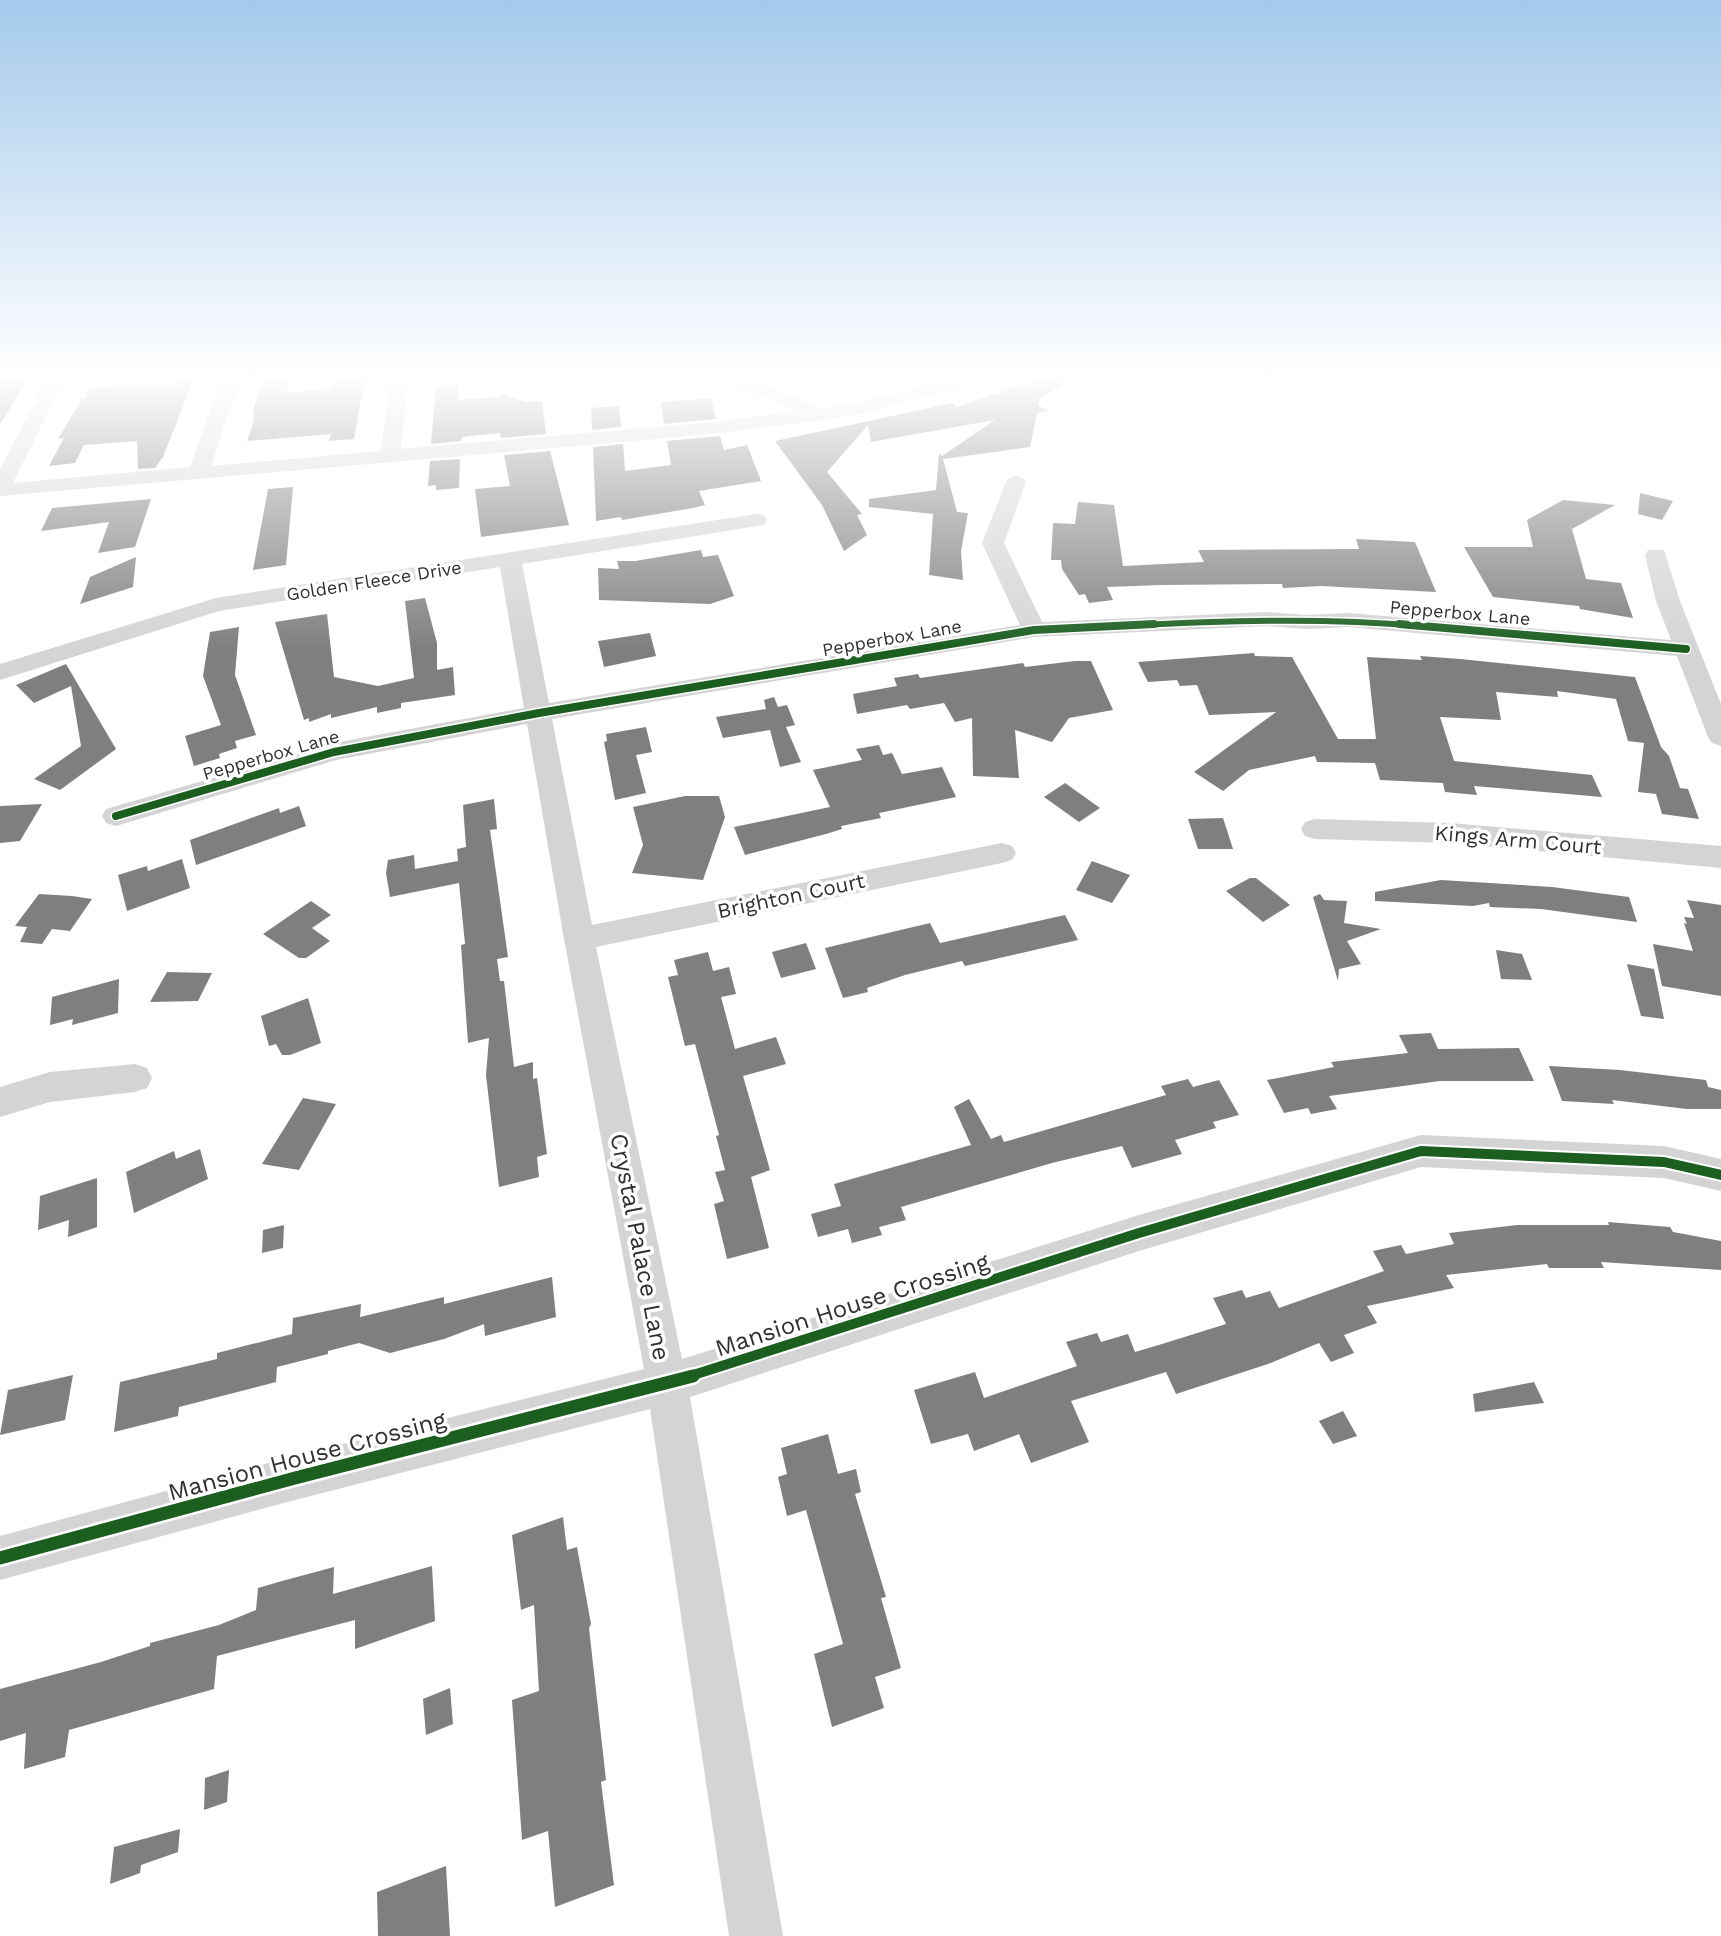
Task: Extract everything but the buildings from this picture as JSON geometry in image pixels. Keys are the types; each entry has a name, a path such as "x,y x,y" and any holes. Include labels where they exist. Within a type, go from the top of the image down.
{"street":[{"path":"0,490 11,468"},
{"path":"198,473 200,468"},
{"path":"0,490 248,468"},
{"path":"1016,482 993,543 1034,630"},
{"name":"Golden Fleece Drive","path":"0,672 216,605 510,561 756,520"},
{"path":"1656,555 1668,601 1721,737"},
{"name":"Crystal Palace Lane","path":"510,561 579,939 667,1384 756,1936"},
{"name":"Pepperbox Lane","path":"116,816 334,752 539,713 1034,630 1266,619 1308,622 1349,620 1686,649"},
{"name":"Kings Arm Court","path":"1315,830 1450,833 1721,857"},
{"name":"Brighton Court","path":"579,939 1002,853"},
{"path":"0,1102 50,1087 135,1078"},
{"name":"Mansion House Crossing","path":"0,1558 295,1478 667,1384 1139,1233 1421,1151 1664,1163 1721,1175"}],"cycle path":[{"path":"116,816 334,752 539,713 1034,630 1266,619 1308,622 1349,620 1686,649"},
{"path":"0,1558 295,1478 667,1384 1139,1233 1421,1151 1664,1162 1721,1175"}]}
